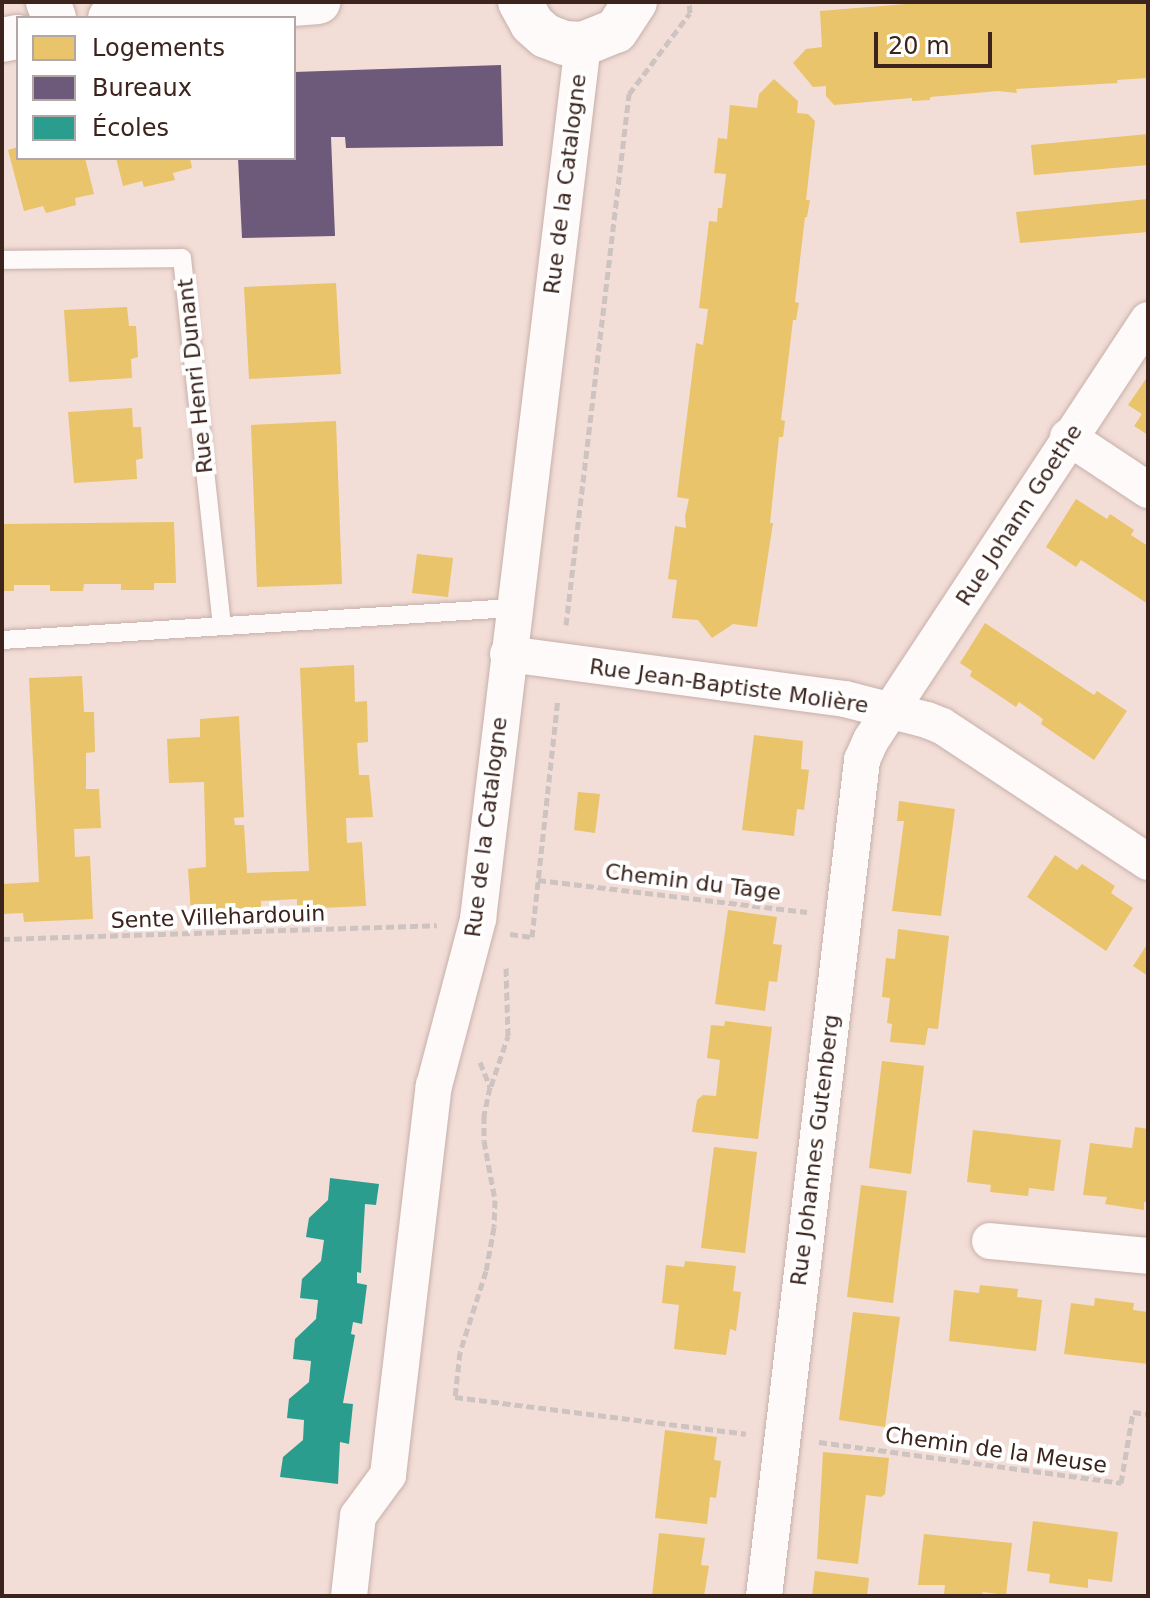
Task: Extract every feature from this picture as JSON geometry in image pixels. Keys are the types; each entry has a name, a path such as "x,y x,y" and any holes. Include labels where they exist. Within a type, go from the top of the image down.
{"street":[{"path":"137,16 318,2"},
{"path":"520,2 532,24 546,36 564,43 583,44 616,31 635,2"},
{"name":"Rue de la Catalogne","path":"349,1596 358,1516 388,1475 434,1086 451,1020 486,930 512,608 583,44"},
{"name":"Rue Johann Goethe","path":"891,712 1068,437 1148,320"},
{"path":"1068,437 1148,490"},
{"name":"Rue Jean-Baptiste Molière","path":"508,654 845,699 942,726 1148,862"},
{"name":"Rue Johannes Gutenberg","path":"764,1596 862,760 891,712"},
{"path":"990,1241 1148,1256"}],"lane":[{"name":"Rue Henri Dunant","path":"2,260 182,258 222,626"},
{"path":"2,640 512,608"}],"path":[{"path":"538,880 629,94 690,13 689,2"},
{"name":"Sente Villehardouin","path":"2,939 435,925 532,937 538,880"},
{"name":"Chemin du Tage","path":"538,880 843,917"},
{"path":"486,930 508,975 508,1036 490,1087 484,1116 484,1141 495,1200 494,1227 486,1271 460,1352 455,1397 781,1438"},
{"path":"451,1020 484,1068 490,1087"},
{"name":"Chemin de la Meuse","path":"781,1438 1121,1483 1133,1412 1148,1414"}],"building: Logements":[{"path":"930,2 1148,2 1148,78 1117,80 1118,83 1016,89 1017,93 998,91 930,97 930,100 912,101 912,98 834,105 826,96 826,86 813,87 793,63 806,49 822,47 820,11"},
{"path":"774,79 798,101 797,113 808,114 815,121 806,200 810,200 805,217 795,302 799,303 796,320 793,320 781,420 785,421 783,437 779,437 770,523 773,523 757,627 733,624 712,638 698,620 672,618 677,580 668,579 675,526 686,528 689,499 677,497 696,343 703,345 708,309 699,308 709,221 717,222 726,174 714,173 718,138 727,139 730,105 757,108 759,94"},
{"path":"1148,134 1148,165 1034,175 1031,145"},
{"path":"16,148 16,160 86,160 94,194 75,198 76,205 46,213 43,206 24,211 8,150"},
{"path":"116,160 190,160 192,168 173,173 175,180 144,187 142,181 123,186"},
{"path":"1148,199 1148,232 1020,243 1016,212"},
{"path":"336,283 341,374 249,379 244,287"},
{"path":"127,307 129,326 136,326 138,357 131,359 132,378 69,382 64,310"},
{"path":"1148,376 1148,435 1134,426 1142,414 1128,405"},
{"path":"132,408 133,427 141,427 143,458 136,460 137,479 74,483 68,412"},
{"path":"336,421 342,584 257,587 251,425"},
{"path":"1076,499 1107,519 1110,514 1134,530 1131,535 1148,546 1148,604 1081,560 1076,567 1046,547"},
{"path":"174,522 176,583 154,583 154,590 121,590 121,584 84,584 83,591 50,591 50,585 14,585 14,591 2,591 2,524"},
{"path":"417,554 453,558 448,597 412,593"},
{"path":"985,623 1094,695 1097,691 1127,711 1094,760 1041,724 1043,719 1019,702 1016,707 970,676 972,671 960,663"},
{"path":"354,665 355,702 367,701 368,742 357,743 359,775 369,775 373,817 346,818 347,843 362,842 366,906 297,909 297,899 261,901 261,911 191,914 188,869 206,867 204,782 169,783 167,739 200,737 200,719 239,716 244,817 234,818 235,825 244,825 247,873 309,871 300,668"},
{"path":"82,676 84,712 94,712 95,752 86,753 86,789 99,789 101,828 74,829 75,857 90,856 93,919 24,922 23,913 2,914 2,884 39,882 29,678"},
{"path":"754,735 803,741 801,769 809,770 804,810 797,809 794,836 742,830"},
{"path":"578,792 600,794 595,833 574,830"},
{"path":"899,801 955,809 941,916 892,911 904,821 897,821"},
{"path":"1055,855 1077,870 1082,864 1115,886 1111,893 1133,908 1106,951 1027,897"},
{"path":"728,910 777,917 773,944 782,945 777,982 769,981 765,1011 715,1004"},
{"path":"898,929 949,936 938,1029 928,1028 925,1045 890,1042 892,1024 887,1023 890,998 882,997 886,958 895,959"},
{"path":"1148,943 1148,976 1133,966"},
{"path":"725,1021 772,1027 758,1139 692,1132 697,1100 703,1095 716,1096 720,1060 707,1058 711,1025 724,1026"},
{"path":"882,1061 924,1066 911,1174 869,1168"},
{"path":"1135,1127 1148,1129 1148,1202 1144,1202 1144,1210 1105,1204 1107,1197 1083,1195 1090,1143 1132,1148"},
{"path":"973,1130 1061,1140 1054,1191 1029,1188 1028,1196 990,1192 991,1185 967,1182"},
{"path":"714,1147 757,1152 745,1253 701,1248"},
{"path":"861,1185 907,1191 893,1303 847,1297"},
{"path":"685,1261 736,1266 733,1291 741,1292 736,1331 730,1329 726,1355 674,1349 679,1305 662,1303 666,1265 684,1267"},
{"path":"980,1285 1018,1289 1017,1297 1042,1300 1036,1351 949,1341 954,1290 979,1293"},
{"path":"1095,1298 1134,1303 1133,1310 1148,1312 1148,1364 1064,1354 1071,1303 1094,1306"},
{"path":"853,1312 900,1317 885,1427 839,1420"},
{"path":"665,1430 717,1437 714,1460 721,1461 716,1498 710,1497 707,1524 655,1518"},
{"path":"823,1452 889,1458 885,1494 881,1497 866,1495 858,1564 817,1559"},
{"path":"1033,1521 1118,1532 1112,1582 1088,1579 1088,1588 1049,1583 1050,1574 1027,1571"},
{"path":"659,1533 705,1538 701,1565 709,1566 704,1596 652,1596"},
{"path":"924,1534 1012,1543 1006,1595 983,1592 981,1596 961,1596 944,1594 945,1585 918,1585"},
{"path":"815,1571 869,1578 867,1596 812,1596"}],"building: Bureaux":[{"path":"501,65 503,146 346,148 345,137 331,137 335,236 242,238 238,160 296,160 296,72"}],"building: Écoles":[{"path":"330,1178 379,1184 376,1205 365,1204 361,1273 357,1272 357,1283 367,1285 362,1324 353,1322 351,1334 355,1335 343,1403 353,1404 349,1444 340,1442 338,1484 280,1477 283,1457 303,1440 304,1420 287,1418 289,1399 309,1382 311,1361 293,1359 295,1339 316,1319 318,1300 300,1298 302,1279 321,1261 324,1240 306,1237 309,1218 328,1200"}]}
